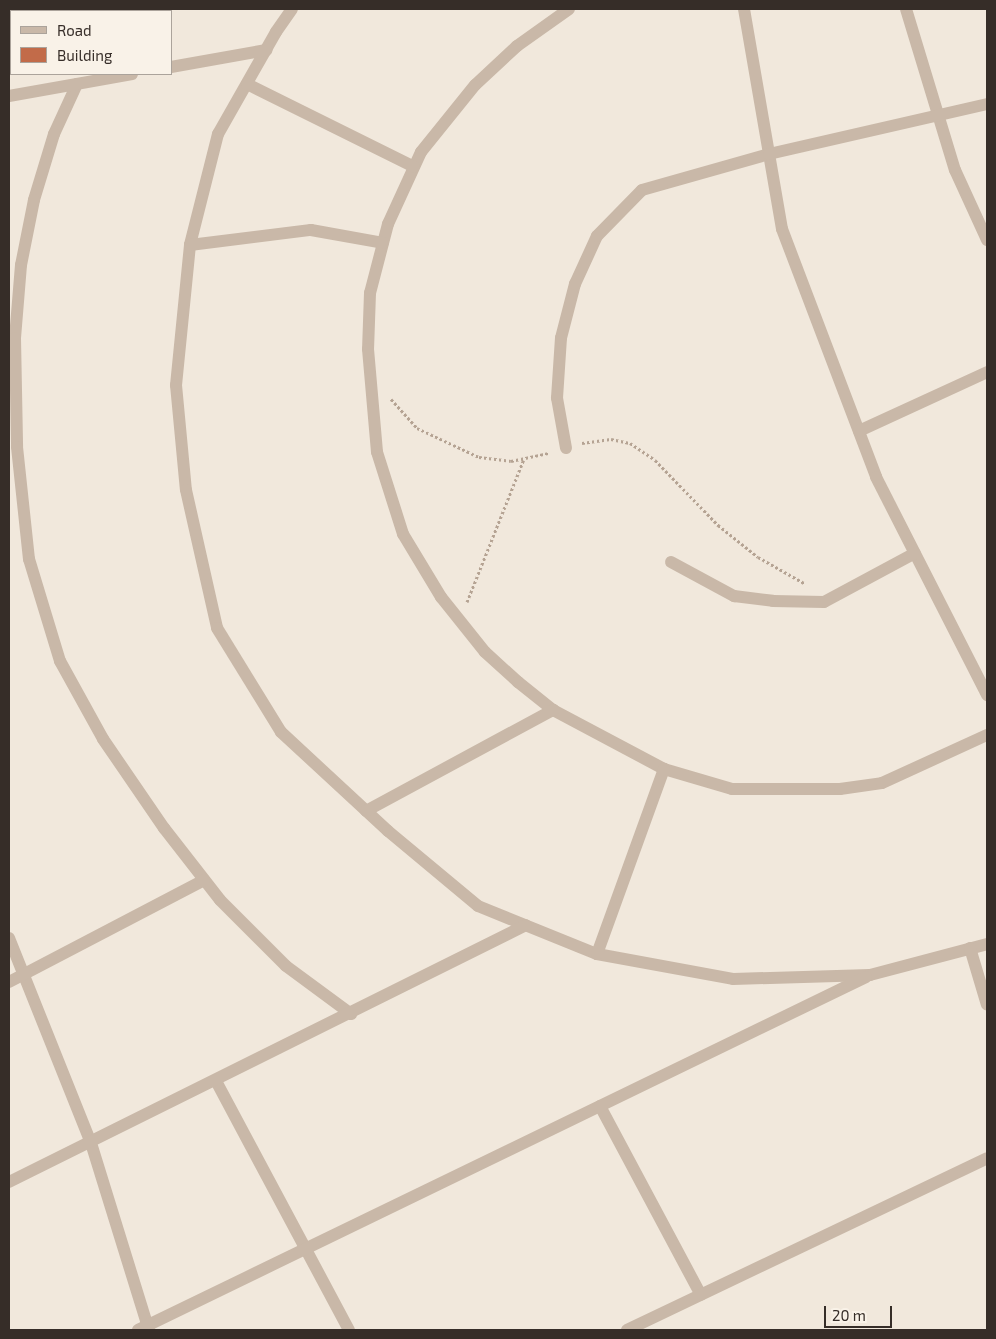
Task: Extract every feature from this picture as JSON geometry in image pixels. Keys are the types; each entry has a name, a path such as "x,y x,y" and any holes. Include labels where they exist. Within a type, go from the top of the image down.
{"street":[{"path":"292,9 218,134 190,245 176,385 186,490 217,628 281,732 366,811 478,906 597,954 733,979 870,975"},
{"path":"569,9 517,46 475,85 421,152 383,243 370,293 370,370 377,452 403,534 441,597 486,652 553,710 664,769 732,789 840,789 882,783 987,735"},
{"path":"744,9 782,229 876,477 987,695"},
{"path":"906,9 955,170 987,240"},
{"path":"172,67 266,50"},
{"path":"9,96 126,75"},
{"path":"77,84 54,134 34,200 14,283 17,447 29,558 60,661 103,739 164,828 204,880 286,966 351,1014"},
{"path":"246,84 414,167"},
{"path":"566,448 557,398 561,338 575,284 598,236 642,190 769,154 939,117 987,104"},
{"path":"190,245 311,230 383,243"},
{"path":"859,431 987,372"},
{"path":"671,562 734,596 773,601 824,602 915,553"},
{"path":"366,811 553,710"},
{"path":"597,954 664,769"},
{"path":"9,982 24,976 204,880"},
{"path":"9,1182 351,1014 526,925"},
{"path":"9,938 91,1143 145,1329 306,1248 870,975 987,944"},
{"path":"970,948 987,1005"},
{"path":"216,1081 349,1330"},
{"path":"600,1106 701,1295"},
{"path":"627,1330 987,1158"}],"path":[{"path":"370,370 398,409 417,428 478,457 511,461 611,439 630,443 655,460 718,525 758,557 802,582 838,594"},
{"path":"459,620 524,459"}],"building":[{"path":"23,9 72,9 72,10"},
{"path":"9,13 10,28 9,34"}]}
